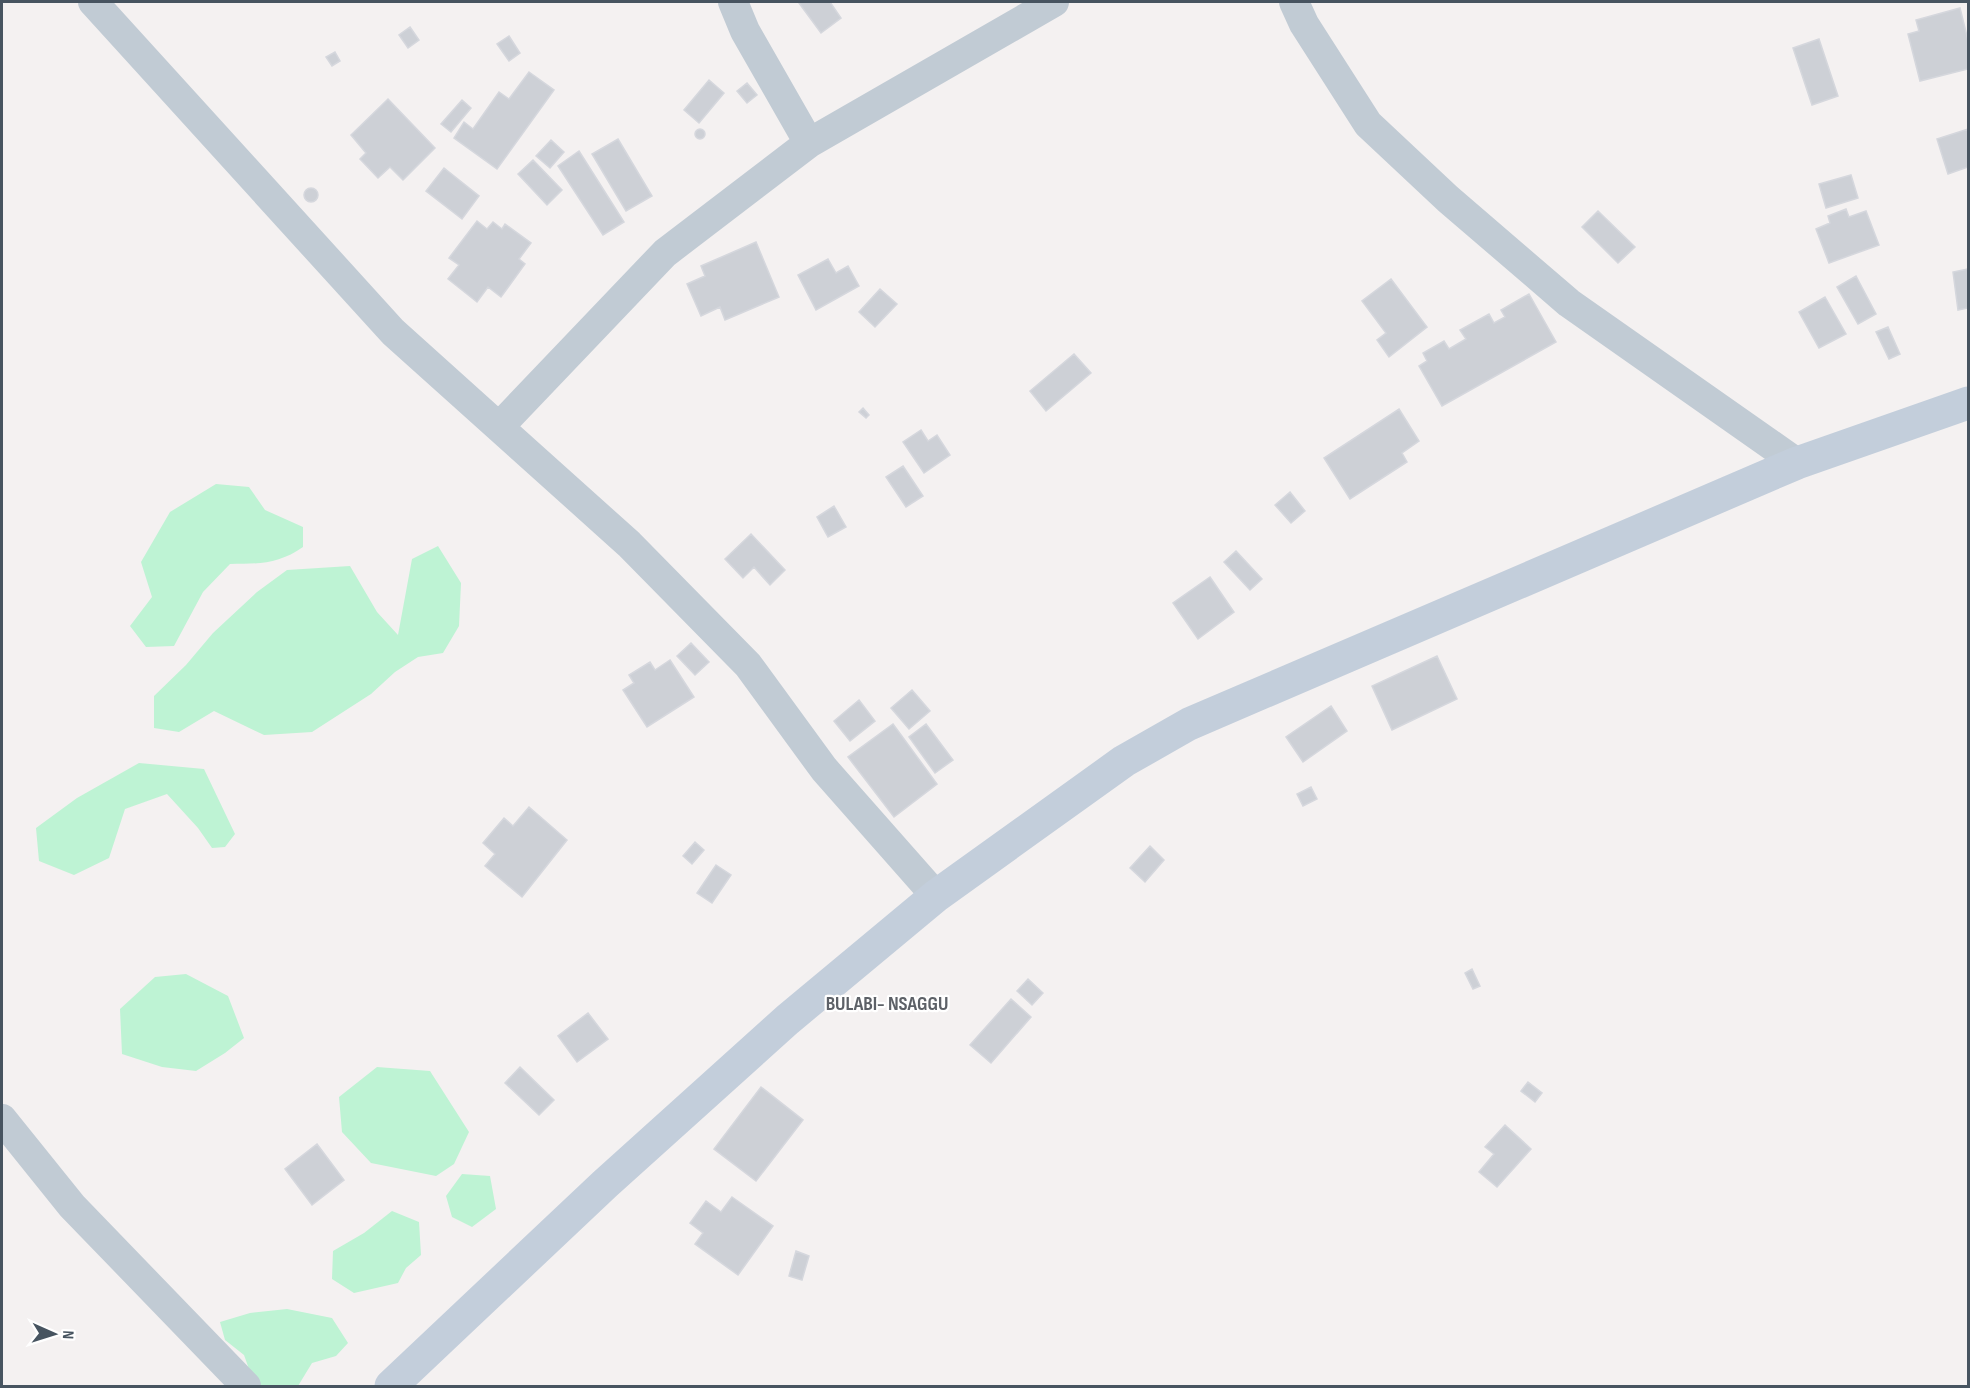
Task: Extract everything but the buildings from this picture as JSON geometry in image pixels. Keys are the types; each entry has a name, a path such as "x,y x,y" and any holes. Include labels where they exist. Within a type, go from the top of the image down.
{"street":[{"path":"93,2 393,332 629,544 748,665 824,769 936,896"},
{"path":"734,2 745,31 809,143"},
{"path":"499,427 664,253 809,143 1054,2"},
{"path":"1294,2 1304,24 1368,124 1448,199 1569,303 1797,463"},
{"path":"391,1386 605,1184 787,1020 936,896 1124,761 1189,724 1797,463 1968,404"},
{"path":"2,1119 72,1206 246,1386"}],"green space":[{"path":"216,484 249,487 265,510 303,527 303,547 277,560 230,564 203,592 174,646 146,647 130,626 152,597 141,562 170,512"},
{"path":"438,546 461,583 459,626 443,653 418,657 395,672 371,694 312,732 264,735 214,711 179,732 154,728 154,696 186,665 213,633 257,592 287,570 350,566 377,612 398,635 412,559"},
{"path":"139,763 204,769 235,834 225,847 212,848 198,828 167,794 125,809 109,858 74,875 39,861 36,828 77,798"},
{"path":"186,974 228,996 244,1038 196,1071 162,1067 122,1054 120,1009 155,977"},
{"path":"377,1067 430,1071 469,1132 454,1164 436,1176 371,1163 342,1132 339,1097"},
{"path":"462,1174 490,1176 496,1209 472,1227 452,1217 446,1196"},
{"path":"392,1211 419,1222 421,1255 406,1268 398,1283 354,1293 332,1279 333,1251 364,1233"},
{"path":"287,1309 332,1318 348,1343 336,1356 312,1363 298,1386 255,1386 244,1355 225,1340 220,1322 250,1313"}],"district":[{"name":"BULABI- NSAGGU","path":"887,1004"}]}
